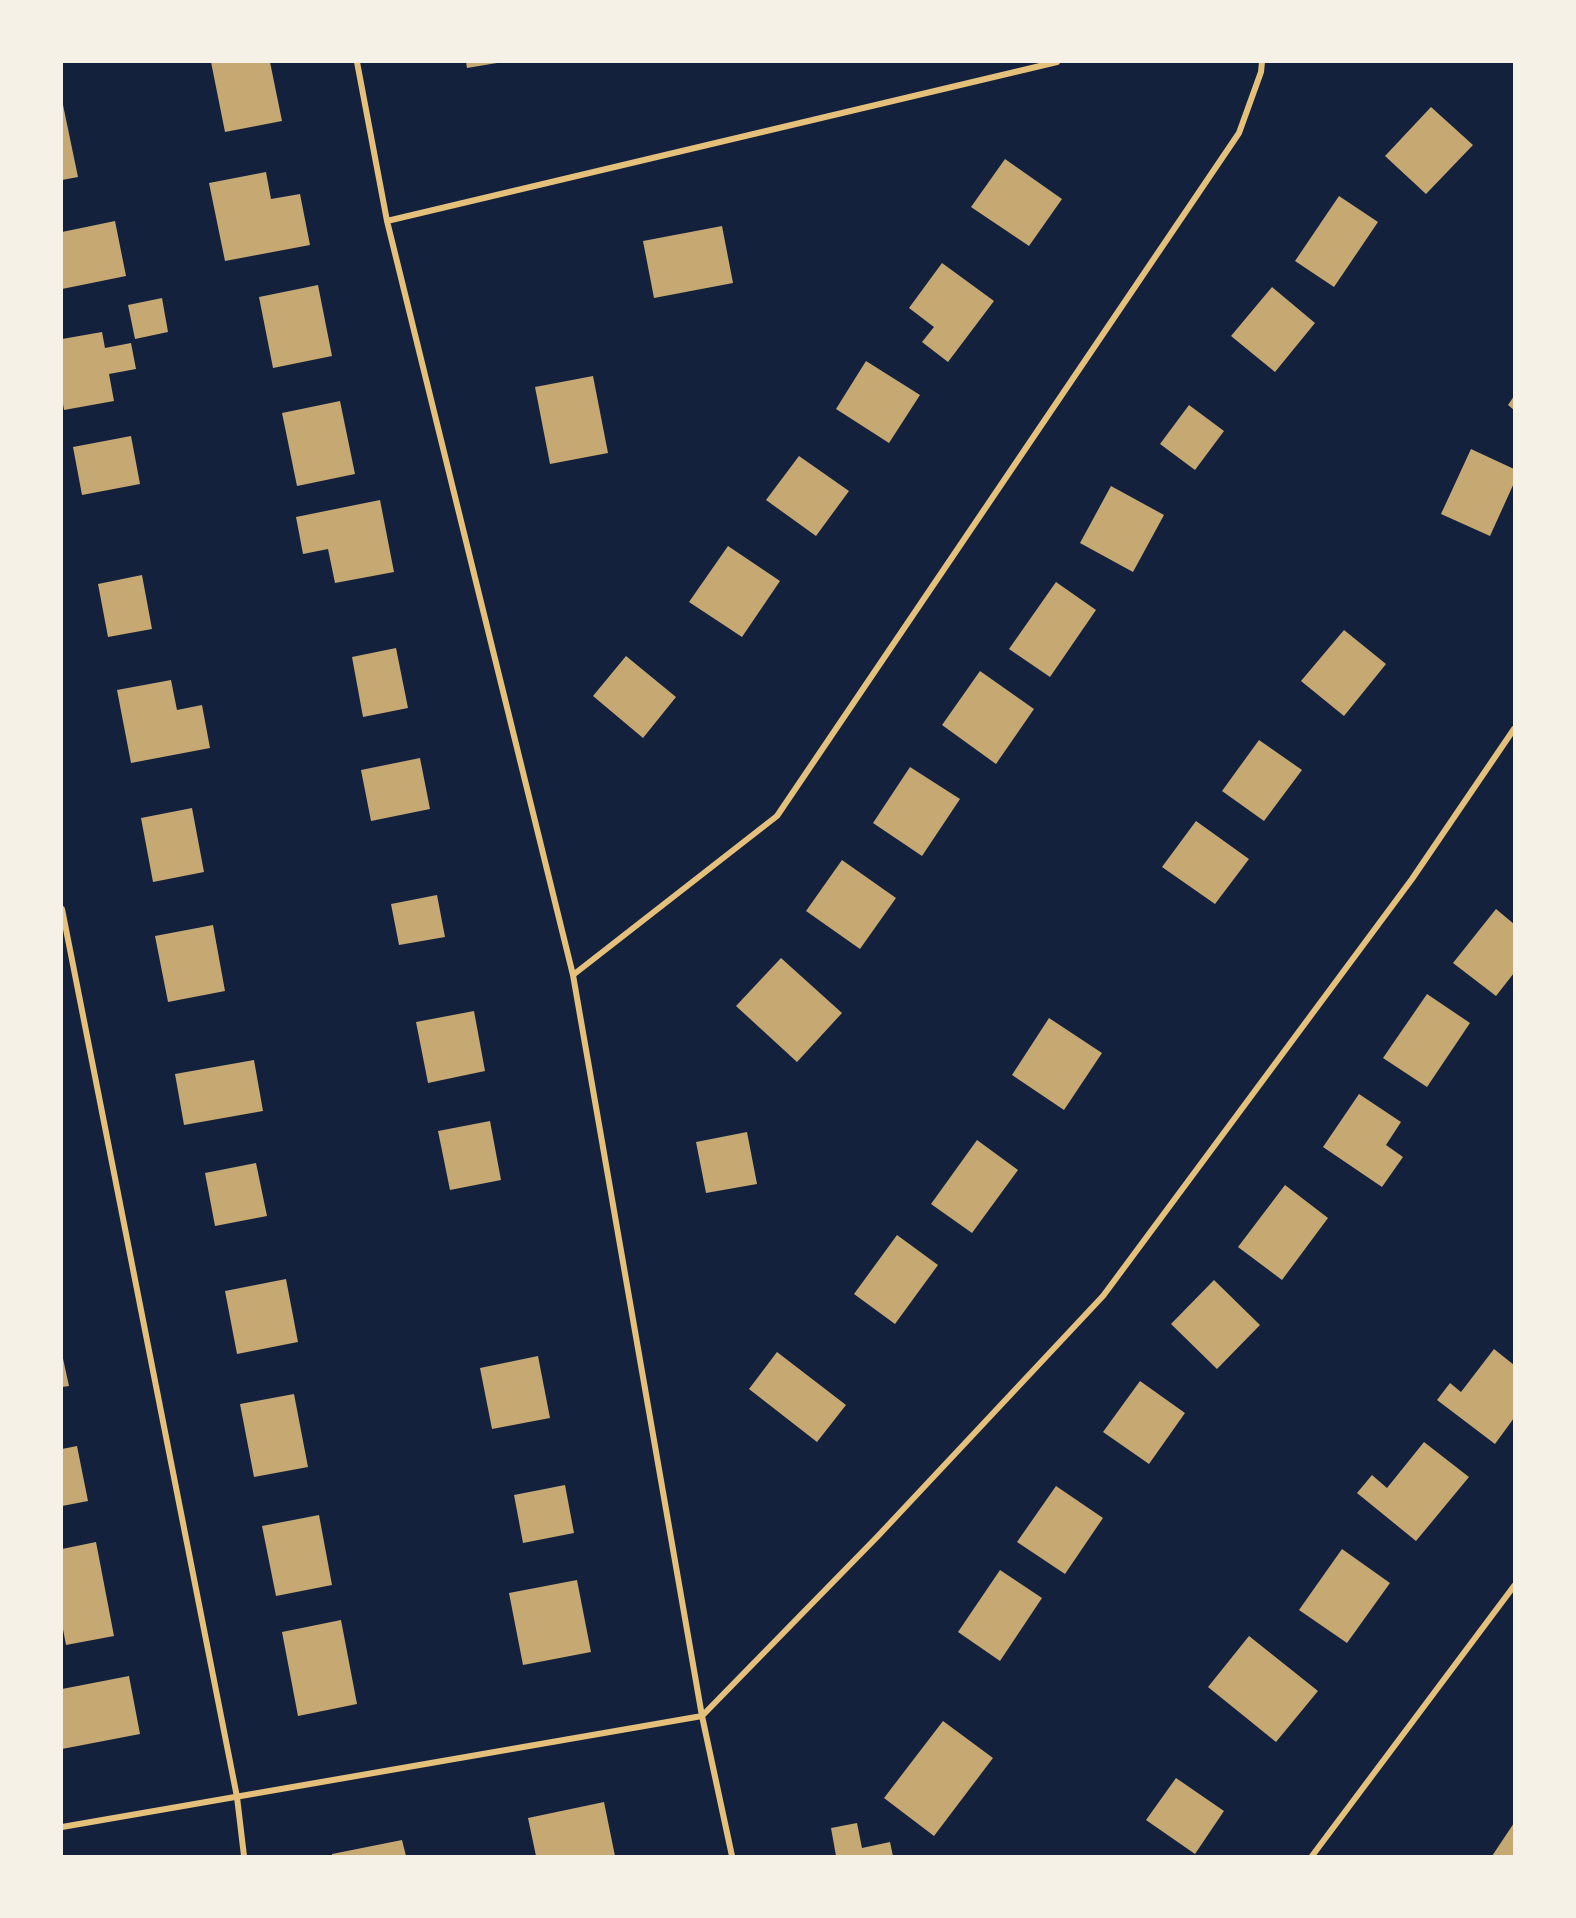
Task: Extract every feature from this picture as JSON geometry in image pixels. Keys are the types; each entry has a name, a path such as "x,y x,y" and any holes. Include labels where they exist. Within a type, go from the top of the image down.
{"street":[{"path":"357,62 387,221 573,975 702,1716 732,1857"},
{"path":"387,221 1057,62"},
{"path":"573,975 777,816 1239,133 1261,72 1262,62"},
{"path":"62,1827 702,1716 878,1536 1103,1296 1412,879 1515,729"},
{"path":"62,909 237,1797 244,1857"},
{"path":"1311,1857 1515,1586"}],"building":[{"path":"211,62 270,62 282,121 225,132"},
{"path":"466,62 497,62 497,63 467,68"},
{"path":"62,100 78,177 62,180"},
{"path":"1431,107 1473,145 1426,194 1385,156"},
{"path":"1005,159 1062,199 1029,246 971,207"},
{"path":"266,172 271,199 300,194 310,245 225,261 209,183"},
{"path":"1339,196 1378,222 1334,287 1295,261"},
{"path":"115,221 126,276 62,289 62,232"},
{"path":"722,226 733,283 654,298 643,241"},
{"path":"942,263 994,301 948,362 922,342 934,327 909,308"},
{"path":"318,285 332,356 273,368 259,297"},
{"path":"1272,287 1315,323 1275,372 1231,336"},
{"path":"162,298 168,332 135,339 128,305"},
{"path":"102,332 105,348 131,343 136,369 109,374 114,401 64,410 62,339"},
{"path":"866,361 920,395 889,443 836,409"},
{"path":"593,376 608,453 550,464 535,387"},
{"path":"1514,396 1514,410 1508,405"},
{"path":"340,401 355,474 297,486 282,413"},
{"path":"1189,405 1224,431 1195,470 1160,444"},
{"path":"131,436 140,484 82,495 73,447"},
{"path":"1471,449 1514,469 1514,483 1490,536 1441,514"},
{"path":"799,456 849,491 816,536 766,500"},
{"path":"1111,486 1164,515 1133,572 1080,543"},
{"path":"380,500 394,572 335,583 328,549 303,554 296,517"},
{"path":"728,546 780,581 742,637 689,602"},
{"path":"142,575 152,629 108,637 98,584"},
{"path":"1056,582 1096,610 1050,677 1009,649"},
{"path":"1344,630 1386,664 1344,716 1301,681"},
{"path":"396,648 408,708 363,717 352,657"},
{"path":"626,656 676,697 643,738 593,696"},
{"path":"980,671 1034,709 996,764 942,725"},
{"path":"171,680 177,710 202,705 210,748 131,763 117,690"},
{"path":"1259,740 1302,770 1264,821 1222,791"},
{"path":"420,758 430,809 371,821 361,770"},
{"path":"910,767 960,799 922,856 873,823"},
{"path":"192,808 204,872 153,882 141,818"},
{"path":"1196,821 1249,859 1215,904 1162,867"},
{"path":"842,860 896,898 860,949 806,911"},
{"path":"437,895 445,937 399,945 391,904"},
{"path":"1496,909 1514,924 1514,973 1496,996 1453,963"},
{"path":"213,925 225,991 168,1002 155,936"},
{"path":"781,958 842,1013 797,1062 736,1006"},
{"path":"1427,994 1470,1023 1427,1087 1383,1058"},
{"path":"474,1011 485,1071 428,1083 416,1022"},
{"path":"1049,1018 1102,1053 1064,1110 1012,1075"},
{"path":"254,1060 263,1111 184,1125 175,1074"},
{"path":"1359,1094 1401,1122 1386,1145 1403,1157 1382,1187 1323,1147"},
{"path":"490,1121 501,1180 450,1190 438,1131"},
{"path":"747,1132 757,1184 706,1193 696,1142"},
{"path":"977,1140 1018,1170 972,1233 931,1204"},
{"path":"256,1163 267,1216 215,1226 205,1173"},
{"path":"1285,1185 1328,1218 1282,1280 1238,1247"},
{"path":"897,1235 938,1265 895,1324 854,1294"},
{"path":"286,1279 298,1342 237,1354 225,1291"},
{"path":"1214,1280 1260,1325 1217,1369 1171,1324"},
{"path":"1494,1349 1514,1365 1514,1418 1495,1444 1437,1400 1450,1383 1461,1392"},
{"path":"777,1352 846,1405 817,1442 749,1389"},
{"path":"62,1354 69,1386 62,1387"},
{"path":"538,1356 550,1418 492,1429 480,1368"},
{"path":"1140,1381 1185,1413 1149,1464 1103,1432"},
{"path":"294,1394 308,1467 254,1477 240,1404"},
{"path":"1424,1442 1469,1477 1416,1541 1357,1493 1372,1475 1387,1488"},
{"path":"77,1446 88,1501 62,1506 62,1449"},
{"path":"565,1485 574,1533 523,1543 514,1495"},
{"path":"1056,1486 1103,1518 1065,1574 1017,1542"},
{"path":"319,1515 332,1585 276,1596 262,1526"},
{"path":"96,1542 114,1636 66,1645 62,1624 62,1549"},
{"path":"1342,1549 1390,1583 1347,1643 1299,1610"},
{"path":"1000,1570 1042,1598 1000,1661 958,1632"},
{"path":"577,1580 591,1652 523,1665 509,1593"},
{"path":"341,1620 357,1704 298,1716 282,1632"},
{"path":"1249,1636 1318,1691 1276,1742 1208,1687"},
{"path":"129,1676 140,1734 62,1749 62,1689"},
{"path":"943,1721 993,1758 934,1836 884,1798"},
{"path":"1176,1778 1224,1811 1195,1854 1146,1820"},
{"path":"604,1802 615,1856 536,1856 528,1818"},
{"path":"857,1823 862,1848 890,1842 893,1856 836,1856 831,1828"},
{"path":"1514,1823 1514,1856 1492,1856"},
{"path":"402,1840 406,1856 332,1856 332,1854"}]}
